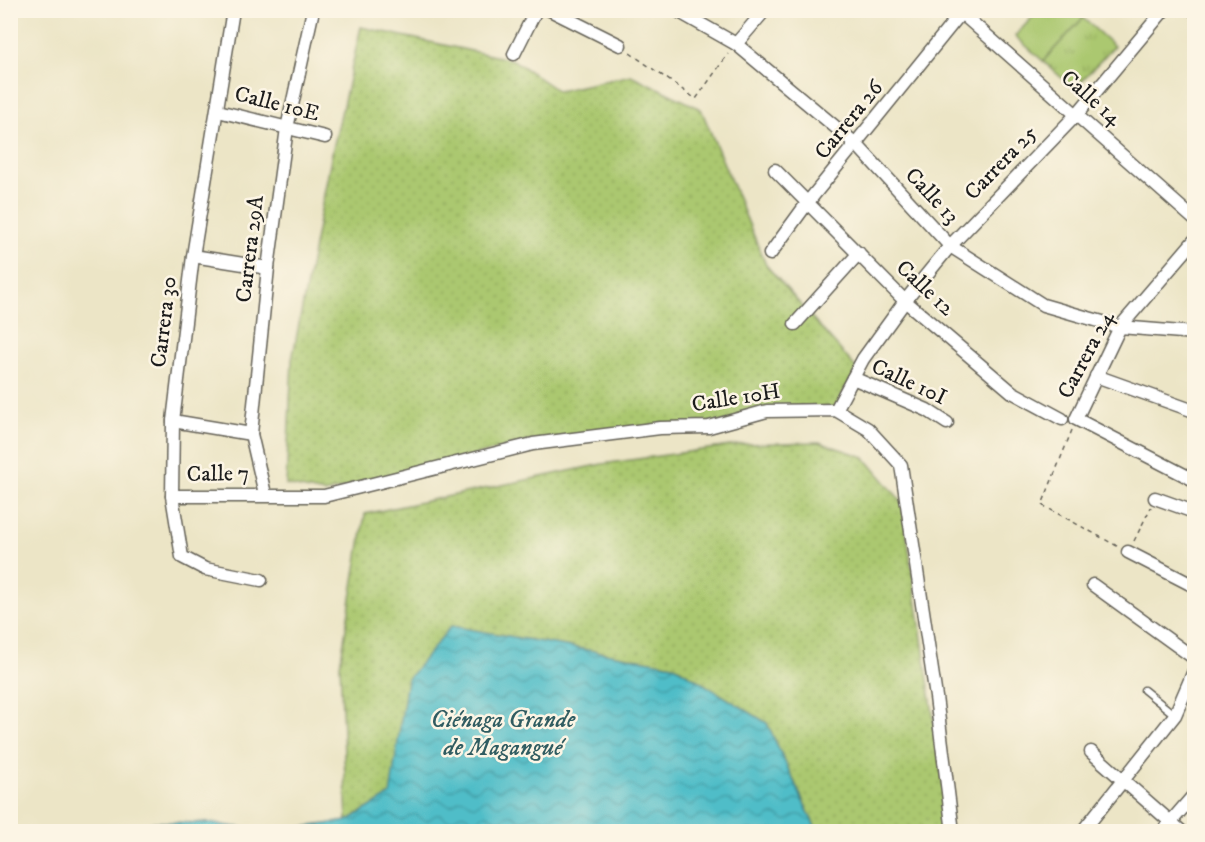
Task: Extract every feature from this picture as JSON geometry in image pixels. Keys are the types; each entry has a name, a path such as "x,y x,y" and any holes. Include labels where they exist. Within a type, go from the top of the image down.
{"street":[{"name":"Carrera 30","path":"233,10 193,256 173,421 172,496 182,557 205,569 261,580"},
{"name":"Carrera 29A","path":"265,494 251,434 268,268 287,128 313,10"},
{"path":"514,54 536,10"},
{"path":"550,10 620,45"},
{"name":"Calle 13","path":"676,10 736,44 856,145 950,246 1043,305 1120,327 1194,333"},
{"path":"736,44 765,10"},
{"name":"Carrera 25","path":"836,410 853,378 905,301 950,246 1077,113 1164,10"},
{"name":"Calle 14","path":"959,12 1077,113 1194,219"},
{"name":"Carrera 26","path":"770,254 808,202 856,145 959,12"},
{"name":"Calle 10E","path":"218,111 325,137"},
{"name":"Calle 12","path":"775,170 905,301 1012,392 1062,419"},
{"name":"Carrera 24","path":"1076,419 1120,327 1194,241"},
{"path":"795,324 859,253"},
{"path":"193,256 268,268"},
{"path":"1096,376 1194,411"},
{"name":"Calle 10I","path":"853,378 927,410 946,423"},
{"path":"836,410 868,429 901,465 936,697 953,831"},
{"name":"Calle 10H","path":"265,494 324,496 533,444 660,428 709,427 767,411 836,410"},
{"path":"1076,419 1194,480"},
{"path":"173,421 251,434"},
{"name":"Calle 7","path":"172,496 265,494"},
{"path":"1155,498 1194,512"},
{"path":"1180,507 1194,507"},
{"path":"1128,552 1194,586"},
{"path":"1094,585 1194,658"},
{"path":"1082,831 1175,715 1194,671"},
{"path":"1091,752 1182,831"},
{"path":"1162,831 1194,795"}],"lane":[{"path":"1144,690 1175,715"}],"path":[{"path":"620,45 696,99 736,44"},
{"name":"Carrera 24","path":"1076,419 1042,505 1128,552"},
{"path":"1128,552 1155,498"}],"green space":[{"path":"1039,10 1076,11 1083,18 1043,61 1015,36"},
{"path":"1083,18 1114,46 1074,89 1043,61"},
{"path":"361,27 513,60 558,91 631,75 701,109 766,265 857,369 835,407 708,424 531,441 324,493 286,485 292,360 332,153"},
{"path":"819,442 864,457 902,502 950,831 817,831 767,723 673,665 451,626 407,681 391,795 347,821 340,665 365,514 602,464 744,444"}],"water":[{"name":"Ciénaga Grande de Magangué","path":"451,626 673,665 767,723 817,831 275,831 347,821 390,795 407,680"},
{"path":"154,822 210,823 263,831 123,831"}]}
